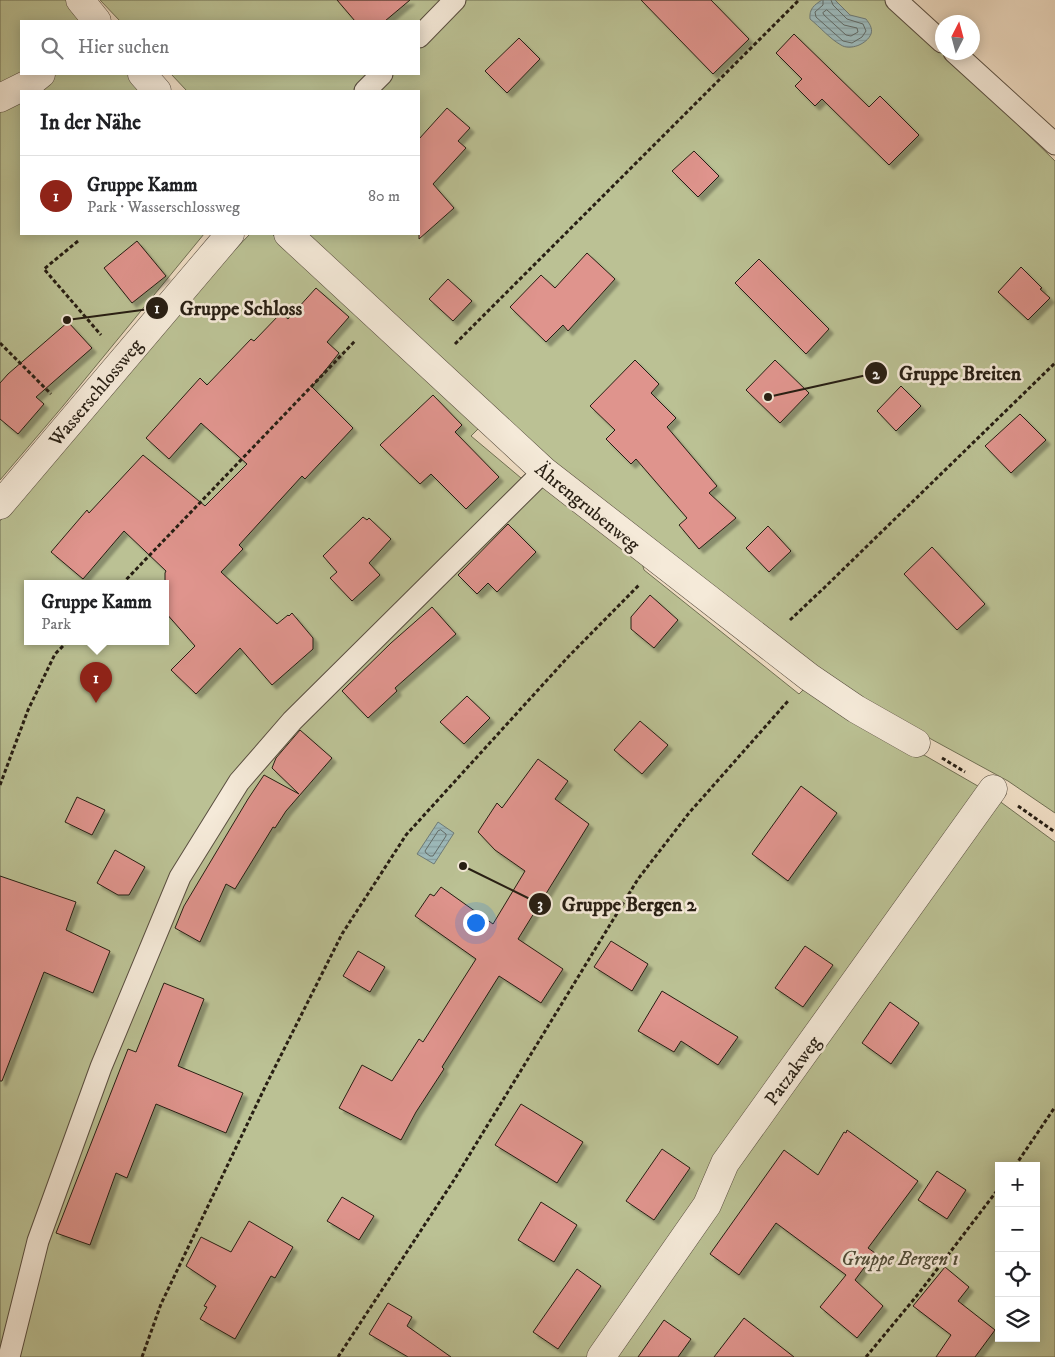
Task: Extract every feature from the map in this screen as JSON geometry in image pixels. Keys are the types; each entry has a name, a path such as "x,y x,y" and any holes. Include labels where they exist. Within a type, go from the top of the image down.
{"street":[{"path":"80,0 96,20"},
{"path":"0,98 30,83 40,75"},
{"path":"143,75 157,90"},
{"name":"Wasserschlossweg","path":"0,505 229,235"},
{"name":"Ährengrubenweg","path":"289,235 433,366 544,471 809,677 856,710 916,743"},
{"name":"Patzakweg","path":"600,1357 708,1205 725,1164 994,789"}],"lane":[{"path":"420,35 454,0"},
{"path":"896,0 935,36"},
{"path":"963,60 1055,144"},
{"path":"366,90 381,75"},
{"path":"9,1357 38,1242 101,1067 180,878 239,782 292,721 544,471"}],"path":[{"path":"433,366 798,0"},
{"path":"78,242 44,269 122,360"},
{"path":"126,580 378,316"},
{"path":"0,343 75,416"},
{"path":"764,643 825,587 1055,363"},
{"path":"142,1357 161,1304 266,1085 342,934 406,834 568,657 660,563"},
{"path":"0,785 28,710 56,654 64,645"},
{"path":"338,1357 454,1180 638,879 689,813 809,677"},
{"path":"1018,1162 1055,1107"},
{"path":"866,1357 919,1293 995,1193"}],"green space":[{"path":"0,0 69,0 84,20 20,20 20,75 130,75 143,90 20,90 20,235 203,235 0,480"},
{"path":"100,0 885,0 935,44 935,60 952,60 1055,161 1055,813 1008,781 843,691 579,486 306,235 420,235 420,90 186,90 172,75 420,75 420,20 119,20"},
{"name":"Gruppe Bergen 1","path":"249,235 273,235 480,427 471,436 521,478 529,472 641,559 644,570 799,694 806,687 983,789 1055,842 1055,1357 0,1357 0,521 168,319"}],"water":[{"path":"822,0 835,0 850,15 866,19 871,30 869,38 858,46 853,47 845,47 833,40 810,19 810,13 813,8"},
{"path":"438,822 454,833 434,864 417,854"}],"building":[{"path":"337,0 410,0 386,20 354,20"},
{"path":"641,0 711,0 749,39 713,74"},
{"path":"794,34 869,107 880,96 919,135 889,165 822,99 815,106 795,86 802,79 776,53"},
{"path":"519,38 540,59 507,93 485,71"},
{"path":"447,108 470,128 458,141 466,148 433,184 454,208 419,239 420,235 420,138"},
{"path":"694,151 719,176 698,197 672,171"},
{"path":"137,241 166,276 132,303 104,268"},
{"path":"587,253 615,279 568,331 563,325 546,342 510,307 541,275 555,288"},
{"path":"759,259 829,329 806,354 735,283"},
{"path":"1021,267 1050,298 1028,320 998,292"},
{"path":"448,279 472,301 453,321 429,299"},
{"path":"316,288 349,317 327,342 339,353 312,387 353,428 305,479 302,476 239,545 243,549 221,572 277,624 292,613 313,638 313,649 272,685 240,648 196,694 171,670 195,646 169,617 169,580 165,580 166,571 124,531 83,579 51,552 87,510 89,513 143,455 205,506 247,464 201,423 169,459 146,438 200,378 207,385 251,339 254,341 281,313 288,319"},
{"path":"68,322 92,348 36,397 44,404 18,434 0,419 0,383"},
{"path":"635,360 659,384 651,393 676,418 667,427 717,486 709,493 736,518 699,549 679,525 687,518 636,459 631,464 606,439 615,430 590,406"},
{"path":"775,360 809,393 780,423 746,390"},
{"path":"901,386 921,406 896,431 877,411"},
{"path":"433,395 462,425 455,432 499,477 466,509 431,474 420,484 380,445"},
{"path":"1020,414 1046,440 1011,473 985,446"},
{"path":"363,517 367,520 369,518 391,539 369,563 380,575 352,601 330,578 337,572 323,556"},
{"path":"508,524 536,552 497,592 488,583 477,594 458,575"},
{"path":"768,526 791,551 769,572 746,548"},
{"path":"932,547 985,604 957,630 904,574"},
{"path":"650,595 678,620 654,648 631,629 631,617"},
{"path":"432,607 456,634 395,688 397,691 368,718 342,691 391,643"},
{"path":"467,696 490,718 464,744 440,722"},
{"path":"640,721 668,745 642,774 614,750"},
{"path":"300,730 332,758 286,811 275,828 273,827 235,889 226,884 200,942 175,928 184,906 264,775 299,794 272,768 276,758"},
{"path":"538,759 568,781 555,799 589,824 518,939 563,969 541,1003 499,976 442,1067 444,1069 416,1112 401,1140 339,1108 362,1065 392,1081 419,1039 423,1042 476,959 415,916 430,894 434,896 441,887 493,924 525,871 495,850 478,832 497,803 502,808"},
{"path":"801,786 837,813 788,881 752,854"},
{"path":"77,797 105,810 92,835 65,822"},
{"path":"115,850 145,867 129,895 118,895 97,883"},
{"path":"0,876 76,902 66,930 110,951 93,993 44,972 2,1081 0,1081"},
{"path":"611,941 648,964 632,991 594,967"},
{"path":"805,946 833,965 803,1007 775,988"},
{"path":"358,951 385,967 370,992 343,976"},
{"path":"164,983 204,999 178,1066 243,1093 226,1133 156,1104 127,1178 116,1173 90,1245 56,1233 128,1049 136,1052"},
{"path":"662,991 738,1037 718,1065 681,1041 674,1052 638,1031"},
{"path":"890,1002 919,1023 891,1064 862,1043"},
{"path":"521,1104 583,1142 557,1183 495,1145"},
{"path":"847,1130 918,1181 868,1248 875,1253 855,1280 883,1306 857,1338 820,1307 846,1275 776,1223 739,1275 710,1254 784,1150 818,1175"},
{"path":"662,1149 690,1168 654,1220 626,1201"},
{"path":"937,1171 966,1190 947,1219 918,1200"},
{"path":"342,1197 374,1216 359,1240 327,1221"},
{"path":"541,1202 577,1225 554,1262 518,1240"},
{"path":"249,1221 293,1247 275,1278 271,1276 235,1339 200,1319 207,1307 204,1306 216,1286 186,1266 201,1237 231,1252"},
{"path":"945,1267 969,1287 958,1301 995,1330 975,1357 936,1357 951,1335 913,1306"},
{"path":"577,1269 601,1286 558,1349 533,1332"},
{"path":"388,1303 412,1317 407,1326 451,1357 408,1357 369,1334"},
{"path":"744,1318 794,1357 714,1357"},
{"path":"664,1320 691,1339 678,1357 638,1357"}],"place":[{"name":"Gruppe Schloss","path":"67,320"},
{"name":"Gruppe Breiten","path":"768,397"},
{"name":"Gruppe Kamm","path":"96,703"},
{"name":"Gruppe Bergen 2","path":"463,866"}]}
